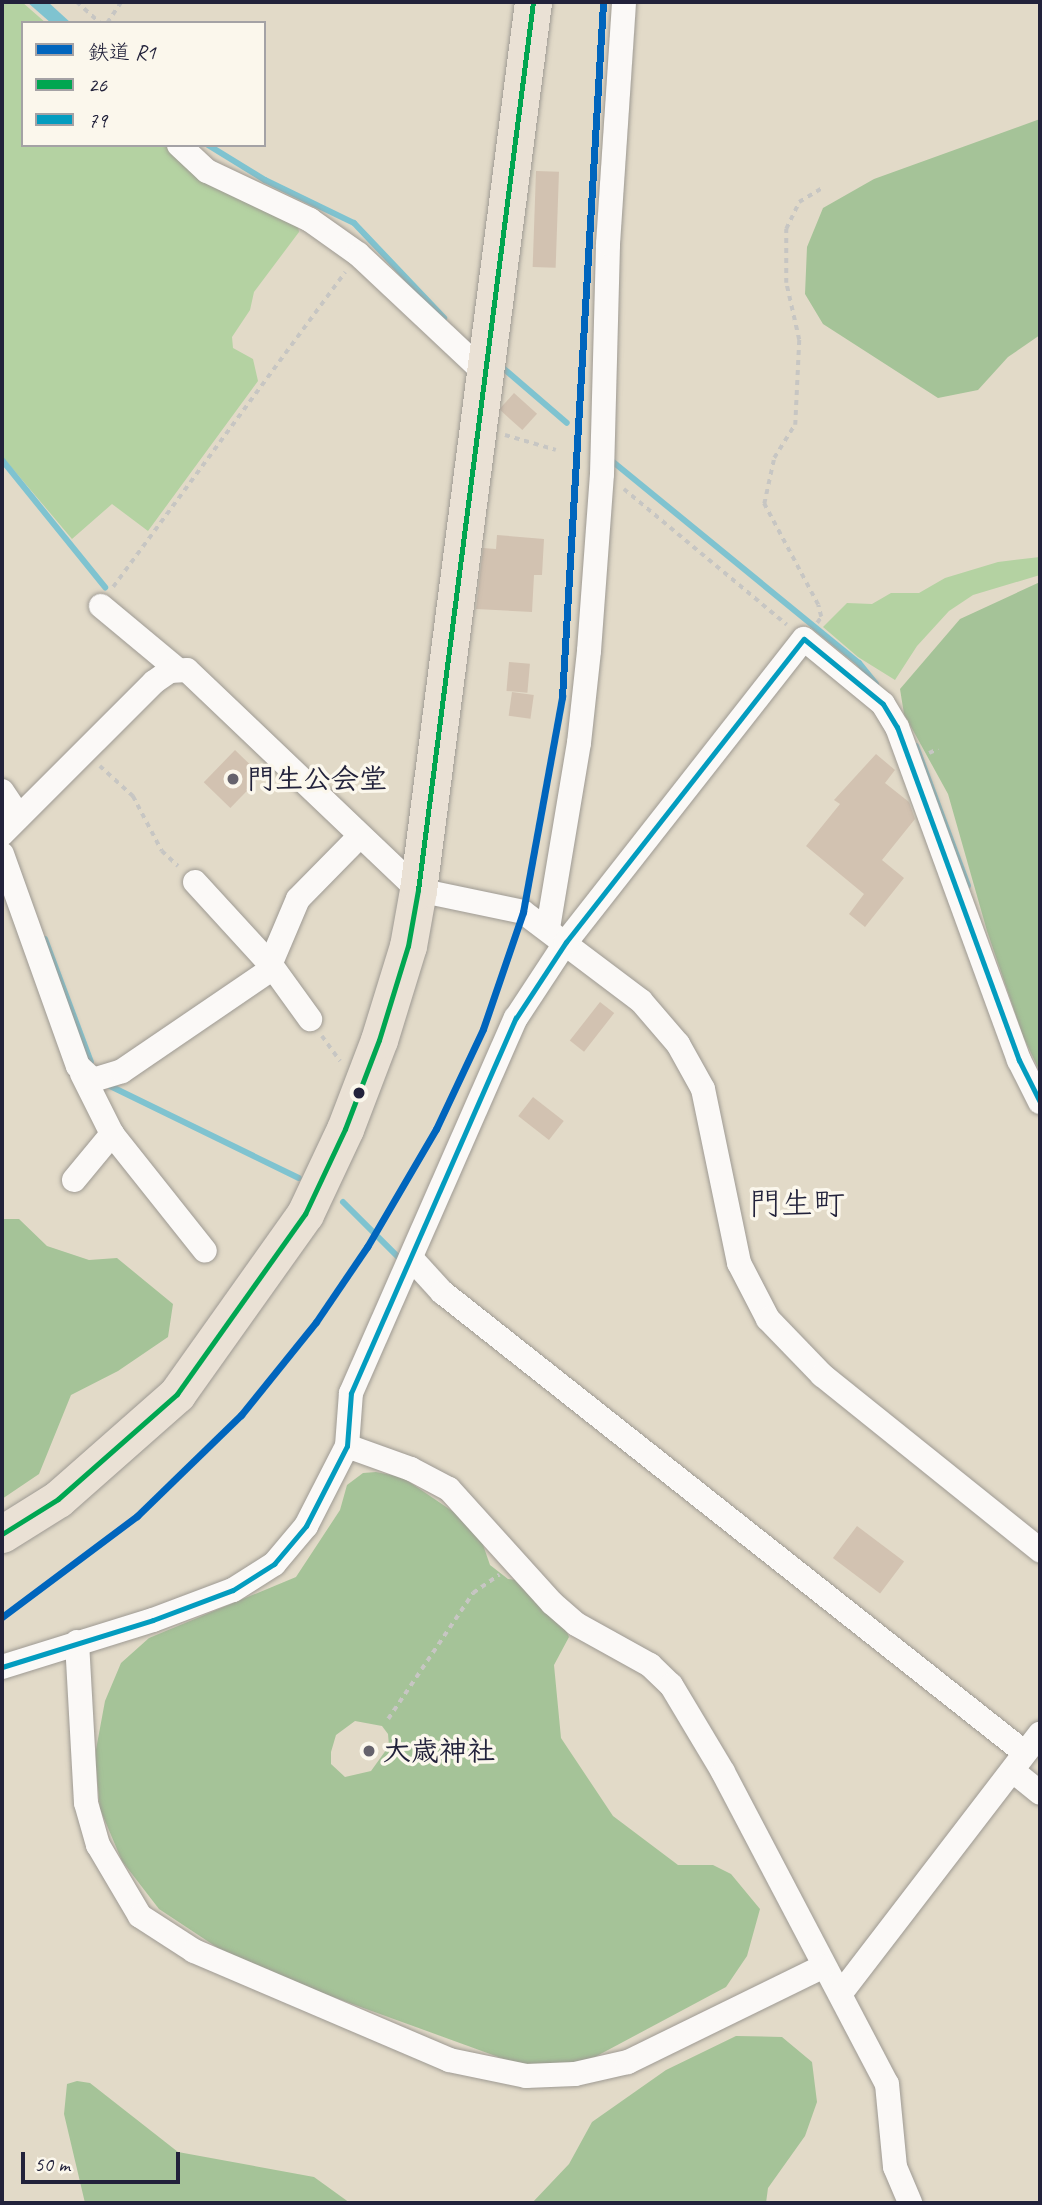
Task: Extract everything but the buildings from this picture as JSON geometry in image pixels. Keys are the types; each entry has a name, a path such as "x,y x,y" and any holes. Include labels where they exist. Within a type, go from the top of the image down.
{"highway":[{"path":"2,1534 58,1499 177,1394 278,1257 323,1178 363,1084 394,999 418,890 533,2"}],"street":[{"path":"557,935 579,743 602,474 608,244 624,2"},
{"path":"181,147 207,171 310,220 358,254 486,374"},
{"path":"101,606 177,669 195,676 358,838 418,890 511,908 557,935 641,1001 692,1066 710,1118 739,1263 768,1319 822,1375 1040,1550"},
{"path":"2,1667 153,1620 233,1590 274,1564 320,1504 347,1446 351,1393 503,1041 557,935 810,631 883,704 897,727 1019,1060 1040,1102"},
{"path":"8,831 154,682 177,669"},
{"path":"2,790 8,831 82,1074 112,1134 205,1251"},
{"path":"82,1074 93,1080 122,1071 271,965 298,899 358,838"},
{"path":"195,882 271,965 310,1019"},
{"path":"74,1180 112,1134"},
{"path":"407,1267 1026,1753 1040,1793"},
{"path":"347,1446 411,1469 449,1489 576,1624 620,1646 671,1685 730,1784 822,1967 841,1993 887,2084 895,2167 910,2203"},
{"path":"77,1642 86,1803 97,1845 140,1916 194,1951 449,2060 526,2076 575,2074 628,2062 822,1967"},
{"path":"841,1993 1026,1753"}],"path":[{"path":"76,2 98,21"},
{"path":"108,21 121,2"},
{"path":"602,474 810,631 818,605 764,504 774,458 795,425 799,340 786,283 786,229 799,202 821,189"},
{"path":"101,606 358,254"},
{"path":"493,432 556,450"},
{"path":"85,751 133,796 162,851 195,882"},
{"path":"310,1019 344,1065"},
{"path":"388,1719 473,1593 517,1563"}],"green space":[{"path":"2,2 22,2 44,21 21,21 21,147 171,147 298,227 299,232 254,292 250,310 232,337 233,348 253,359 258,381 148,531 112,504 72,539 2,456"},
{"path":"1040,119 1040,335 1008,357 978,390 938,398 823,324 805,294 807,247 823,208 874,179"},
{"path":"1040,557 1040,575 973,595 949,611 917,646 895,680 858,657 823,627 847,603 872,604 891,593 919,593 945,578 998,562"},
{"path":"1040,582 1040,1072 1023,1036 987,931 948,794 904,714 900,689 960,619"},
{"path":"2,1219 19,1219 47,1246 89,1260 117,1258 173,1304 168,1337 118,1371 71,1395 39,1474 2,1499"},
{"path":"376,1472 402,1477 461,1517 481,1539 490,1565 508,1579 525,1581 560,1615 569,1637 554,1665 561,1738 613,1816 678,1865 713,1865 731,1874 760,1909 747,1956 726,1987 593,2058 540,2072 322,1993 224,1952 159,1909 122,1861 100,1809 95,1755 105,1701 121,1663 149,1638 296,1577 340,1510 347,1485 363,1473","holes":["355,1721 382,1726 388,1734 389,1746 371,1771 345,1777 331,1764 336,1735"]},
{"path":"736,2036 782,2037 812,2062 817,2102 805,2136 768,2188 766,2203 532,2203 569,2164 592,2122 666,2070"},
{"path":"77,2081 90,2083 178,2152 314,2177 350,2203 85,2203 64,2114 67,2084"}],"water":[{"path":"27,2 48,2 69,21 49,21"}],"waterway":[{"path":"211,147 265,180 354,223 444,318"},
{"path":"503,368 567,423"},
{"path":"2,460 105,587"},
{"path":"612,461 859,663 876,684"},
{"path":"916,746 968,886"},
{"path":"45,939 91,1062"},
{"path":"110,1086 299,1178"},
{"path":"343,1202 401,1260"}],"rail line":[{"name":"R1","path":"2,1617 137,1516 241,1415 316,1322 367,1247 436,1129 483,1029 523,912 562,697 603,2"}],"transit line":[{"name":"26","path":"2,1534 58,1499 177,1394 305,1214 345,1129 379,1040 408,946 418,890 533,2"},
{"name":"79","path":"2,1667 153,1620 233,1590 274,1564 306,1526 347,1446 351,1393 516,1018 566,942 804,639 883,704 897,727 1019,1060 1040,1102"}],"place":[{"name":"門生公会堂","path":"233,779"},
{"name":"大歳神社","path":"369,1751"}],"district":[{"name":"門生町","path":"797,1204"}]}
